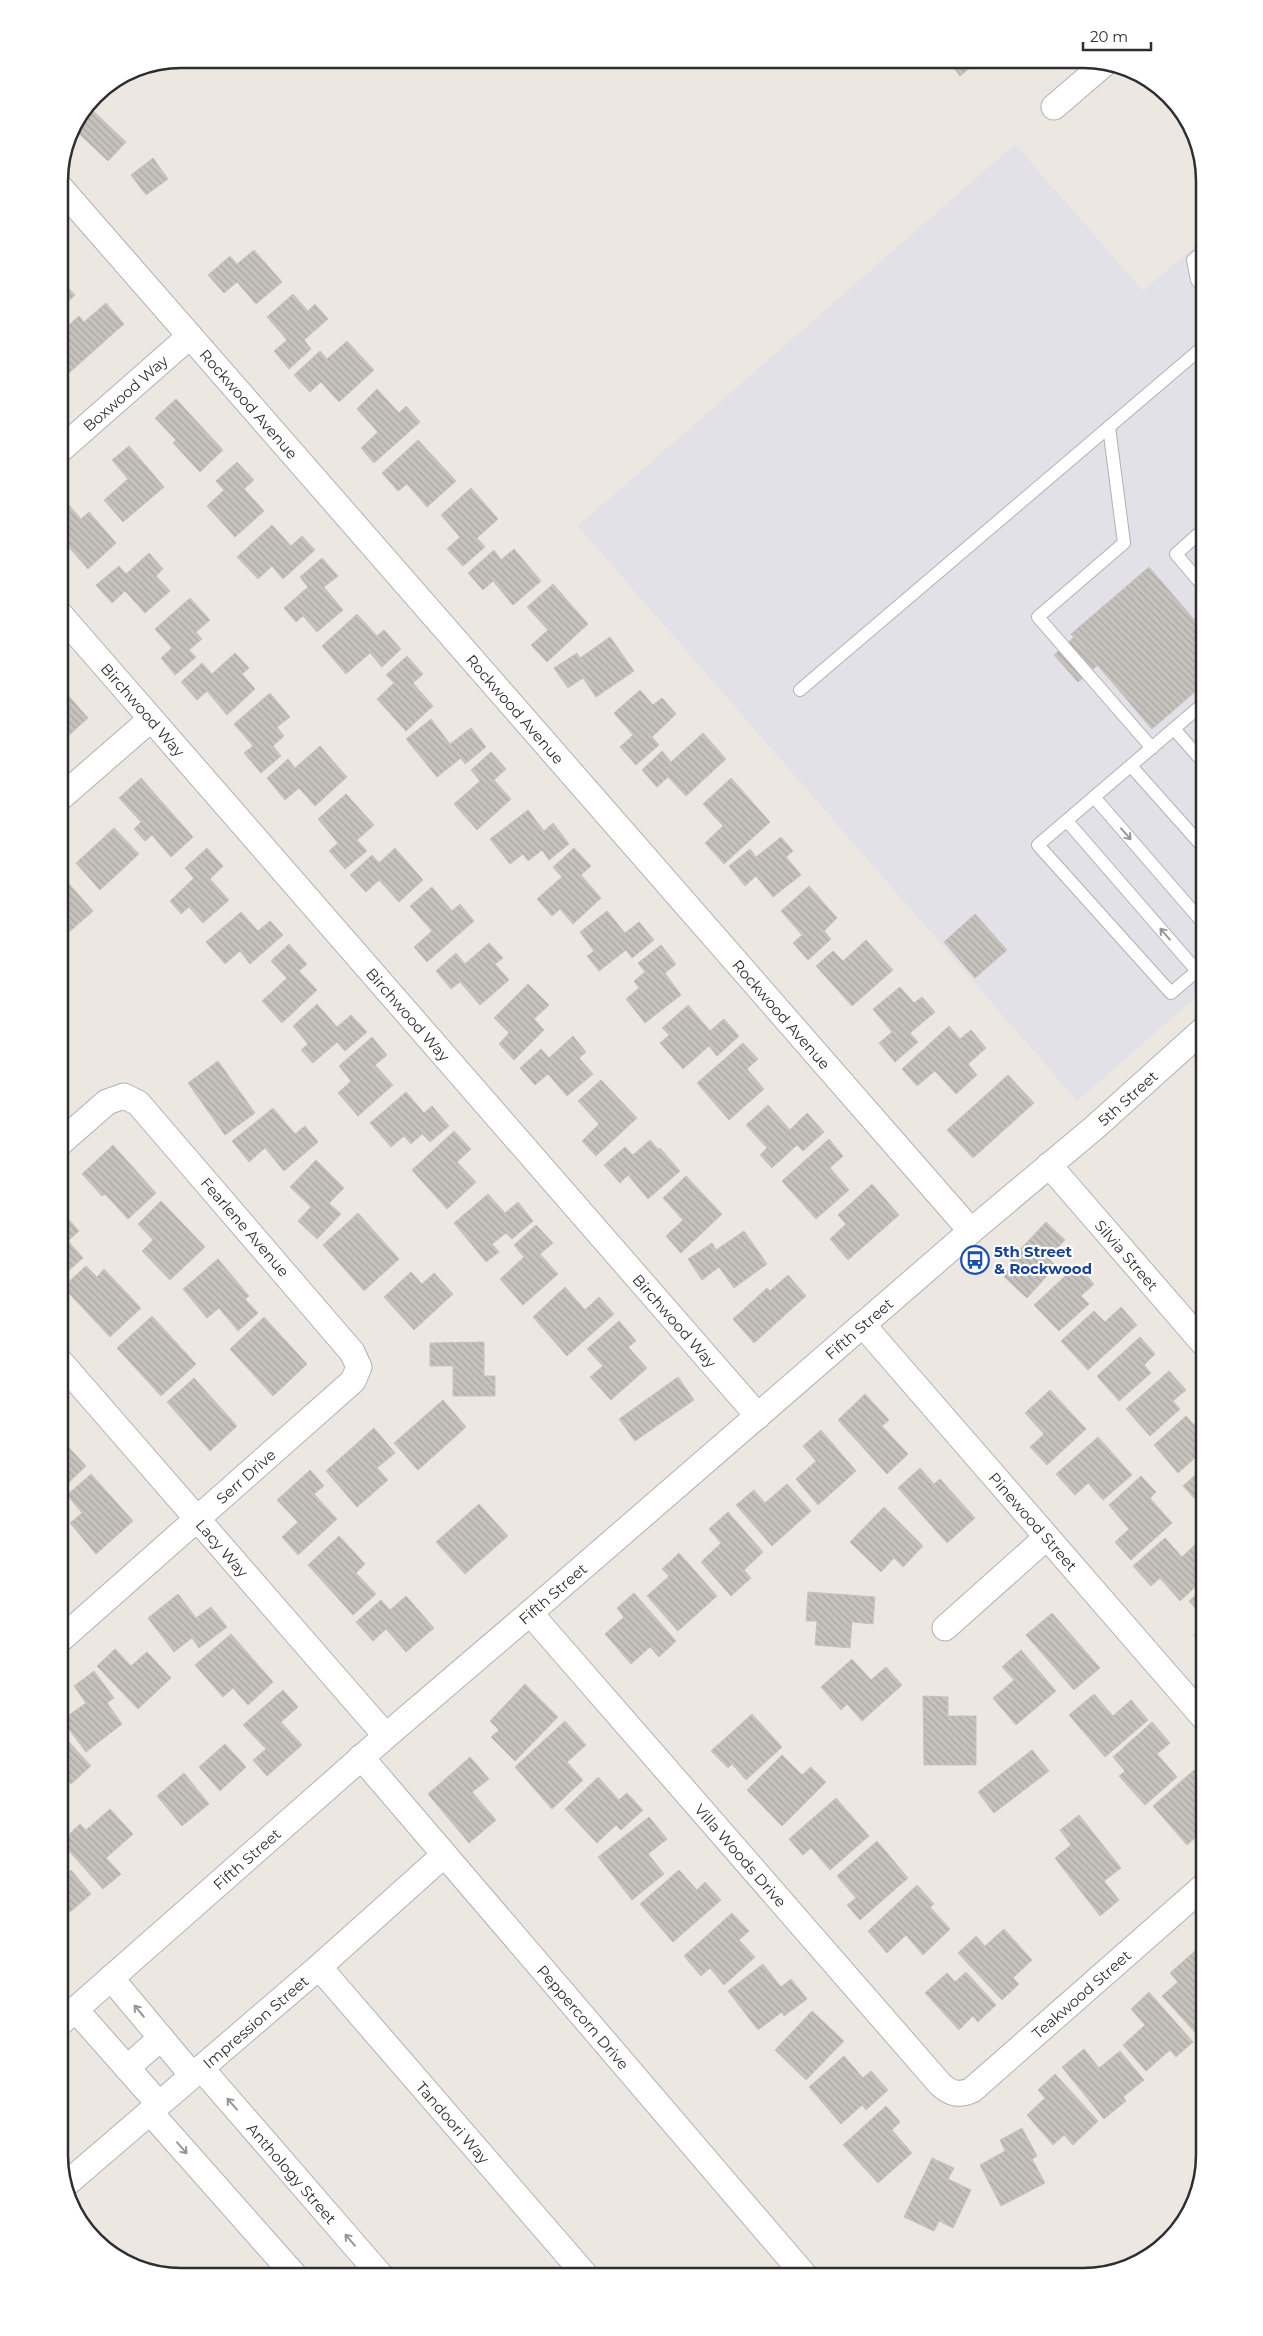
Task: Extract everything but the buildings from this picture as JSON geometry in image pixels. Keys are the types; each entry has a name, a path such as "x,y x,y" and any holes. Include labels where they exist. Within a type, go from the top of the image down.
{"street":[{"path":"1054,107 1098,69"},
{"name":"Rockwood Avenue","path":"68,196 971,1231"},
{"name":"Boxwood Way","path":"68,443 190,336"},
{"name":"Birchwood Way","path":"68,623 758,1416"},
{"path":"68,791 151,719"},
{"name":"5th Street","path":"1049,1165 1196,1037"},
{"name":"Fearlene Avenue","path":"68,1136 107,1102 124,1096 138,1103 352,1352 359,1367"},
{"name":"Fifth Street","path":"68,2016 361,1757 1049,1165"},
{"name":"Silvia Street","path":"1049,1165 1196,1335"},
{"name":"Pinewood Street","path":"863,1325 1196,1709"},
{"name":"Serr Drive","path":"68,1633 353,1381 359,1367"},
{"name":"Lacy Way","path":"68,1370 386,1736"},
{"path":"945,1628 1047,1537"},
{"name":"Villa Woods Drive","path":"530,1613 940,2084 956,2094"},
{"name":"Peppercorn Drive","path":"361,1757 798,2268"},
{"name":"Impression Street","path":"70,2180 319,1967 444,1855"},
{"name":"Teakwood Street","path":"956,2094 964,2094 972,2090 1196,1893"},
{"name":"Tandoori Way","path":"319,1967 579,2268"},
{"name":"Anthology Street","path":"111,1978 161,2038 197,2072 374,2268"},
{"path":"68,2018 127,2068 154,2108 288,2268"},
{"path":"127,2068 161,2038"}],"lane":[{"path":"1196,258 1193,260 1196,275"},
{"path":"800,690 1196,353"},
{"path":"1109,427 1124,544 1038,617 1152,748"},
{"path":"1196,537 1176,554 1196,578"},
{"path":"1196,710 1038,845 1171,993 1196,972"},
{"path":"1174,729 1196,754"},
{"path":"1131,766 1196,839"},
{"path":"1094,798 1196,915"},
{"path":"1067,821 1196,963"}],"shaded area":[{"path":"1015,144 1143,291 1196,245 1196,997 1077,1101 578,526"}],"place":[{"name":"5th Street & Rockwood","path":"975,1260"}]}
